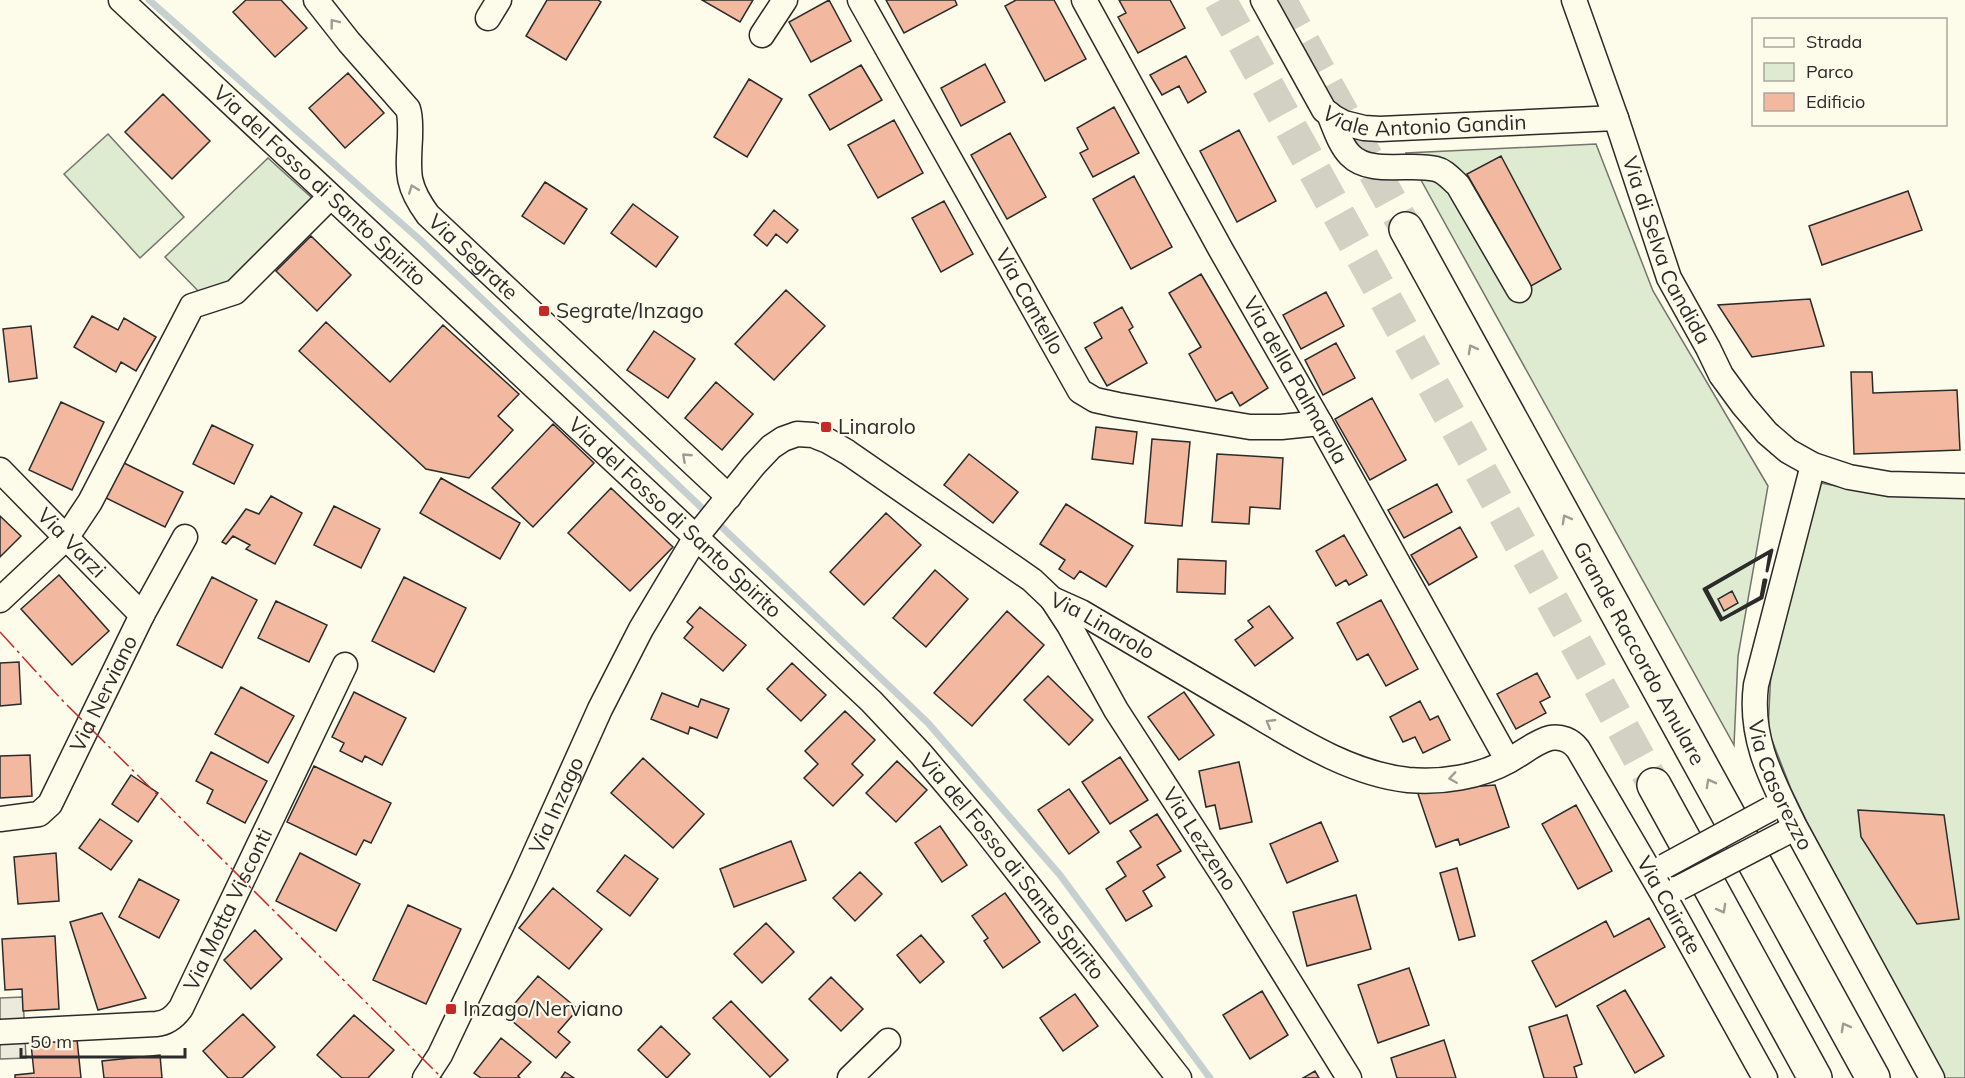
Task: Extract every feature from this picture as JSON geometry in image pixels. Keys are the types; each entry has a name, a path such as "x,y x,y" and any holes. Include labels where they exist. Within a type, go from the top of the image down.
{"highway":[{"name":"Grande Raccordo Anulare","path":"1406,229 1762,879 1874,1078"},
{"path":"1654,785 1815,1078"}],"street":[{"name":"Via del Fosso di Santo Spirito","path":"121,0 871,701 921,754 981,825 1179,1078"},
{"name":"Via Segrate","path":"316,0 349,42 408,109 410,122 408,173 414,193 428,215 729,497"},
{"path":"762,35 785,0"},
{"name":"Via Cantello","path":"860,0 1080,391 1095,400 1112,404 1250,427 1320,423"},
{"name":"Via della Palmarola","path":"1084,0 1215,240 1320,423 1508,761"},
{"name":"Viale Antonio Gandin","path":"1263,0 1314,93 1329,114 1353,126 1388,129 1616,118"},
{"name":"Via di Selva Candida","path":"1574,0 1669,278 1721,375 1767,433 1788,451 1813,465 1849,477 1889,484 1965,486"},
{"path":"1329,114 1344,146 1354,159 1377,165 1436,168 1447,174 1458,185 1519,290"},
{"path":"0,600 66,537 90,502 192,306 235,292 330,197"},
{"name":"Via Linarolo","path":"696,537 754,465 778,441 797,434 813,435 847,452 1032,580 1052,598 1081,612 1291,735 1361,769 1392,777 1429,781 1470,775 1495,768 1543,740 1565,738"},
{"name":"Via Casorezzo","path":"1813,465 1754,699 1757,737 1776,806 1932,1078"},
{"name":"Via Varzi","path":"0,470 142,615"},
{"name":"Via Nerviano","path":"0,819 39,814 50,804 142,615 186,537"},
{"name":"Via Inzago","path":"425,1078 440,1055 524,879 614,680 656,602 696,537"},
{"name":"Via Lezzeno","path":"1052,598 1116,710 1230,886 1349,1078"},
{"name":"Via Motta Visconti","path":"0,1032 156,1024 164,1023 174,1017 186,998 345,665"},
{"name":"Via Cairate","path":"1565,738 1578,748 1658,869 1765,1078"},
{"path":"1658,869 1776,806"},
{"path":"1671,892 1790,830"},
{"path":"850,1078 888,1041"}],"green space":[{"path":"108,134 184,217 140,258 64,174"},
{"path":"1596,144 1653,291 1768,486 1738,656 1734,745 1406,153"},
{"path":"268,158 312,198 208,301 165,257"},
{"path":"1816,482 1882,495 1965,497 1965,1078 1944,1078 1807,822 1791,789 1768,730 1771,671"}],"shaded area":[{"path":"23,997 26,1058 0,1059 0,998"}],"building":[{"path":"246,0 281,0 307,28 275,57 233,12"},
{"path":"547,0 598,0 601,2 566,60 526,36"},
{"path":"702,0 753,0 740,22"},
{"path":"829,0 851,41 811,62 789,22"},
{"path":"886,0 955,0 957,5 904,33"},
{"path":"1016,0 1054,0 1086,59 1045,81 1005,6"},
{"path":"1119,0 1170,0 1185,28 1138,53 1118,17 1126,13"},
{"path":"1186,56 1206,92 1188,103 1179,86 1162,95 1150,75"},
{"path":"985,64 1005,102 961,126 941,88"},
{"path":"861,65 882,100 830,130 809,95"},
{"path":"348,73 384,113 345,148 309,108"},
{"path":"749,79 782,99 747,157 714,137"},
{"path":"163,94 210,141 172,179 125,132"},
{"path":"1114,107 1139,153 1093,177 1080,153 1088,149 1077,128"},
{"path":"894,120 923,173 878,198 848,145"},
{"path":"1239,130 1276,201 1237,222 1200,151"},
{"path":"1010,133 1046,197 1007,219 971,155"},
{"path":"1501,156 1561,269 1531,286 1467,174"},
{"path":"1134,176 1172,247 1131,269 1093,199"},
{"path":"545,182 587,209 564,244 522,216"},
{"path":"1908,191 1922,230 1822,265 1809,226"},
{"path":"944,201 973,254 941,272 912,218"},
{"path":"633,204 678,237 656,267 611,233"},
{"path":"774,210 798,230 787,243 776,234 767,246 754,235"},
{"path":"311,236 351,275 317,311 276,271"},
{"path":"1201,274 1268,388 1240,406 1232,392 1216,401 1189,354 1201,347 1169,293"},
{"path":"786,290 825,326 774,380 735,344"},
{"path":"1326,292 1344,326 1301,349 1283,315"},
{"path":"1810,299 1824,346 1752,357 1718,305"},
{"path":"1122,307 1133,327 1129,330 1147,363 1107,386 1085,348 1102,338 1094,323"},
{"path":"92,316 118,330 124,318 156,337 136,371 121,362 116,372 74,347"},
{"path":"326,322 390,382 443,325 519,394 498,416 513,430 469,478 426,469 299,351"},
{"path":"31,326 37,378 9,382 3,329"},
{"path":"654,331 695,359 668,398 627,370"},
{"path":"1336,343 1355,378 1323,395 1305,360"},
{"path":"1851,372 1872,372 1873,393 1957,390 1960,450 1854,454"},
{"path":"716,382 753,414 722,450 685,418"},
{"path":"1372,398 1406,460 1370,480 1335,419"},
{"path":"61,402 104,422 72,490 29,470"},
{"path":"553,424 594,463 533,527 492,488"},
{"path":"212,425 253,445 234,484 193,464"},
{"path":"1096,427 1137,432 1133,464 1092,459"},
{"path":"1152,439 1190,442 1182,526 1145,523"},
{"path":"969,454 1018,492 993,523 944,485"},
{"path":"1217,454 1283,458 1280,509 1250,507 1249,524 1212,522"},
{"path":"124,463 183,492 165,527 106,498"},
{"path":"441,478 520,523 500,559 420,513"},
{"path":"1437,484 1452,512 1404,538 1388,510"},
{"path":"611,488 673,547 630,591 568,533"},
{"path":"271,496 302,513 275,564 246,549 250,545 233,536 226,544 222,542 246,509 259,514"},
{"path":"1066,504 1133,546 1106,587 1080,571 1074,579 1059,569 1065,560 1040,544"},
{"path":"334,506 380,529 361,568 314,545"},
{"path":"886,513 921,545 864,605 830,572"},
{"path":"0,516 21,536 0,557"},
{"path":"1460,527 1477,557 1429,585 1411,555"},
{"path":"1344,535 1367,575 1349,585 1346,580 1336,586 1316,551"},
{"path":"1178,559 1226,561 1225,594 1177,592"},
{"path":"935,570 968,599 926,647 893,618"},
{"path":"59,575 109,631 72,665 21,609"},
{"path":"212,577 257,600 222,668 177,645"},
{"path":"404,577 466,608 434,672 372,641"},
{"path":"1732,591 1738,603 1724,611 1718,599"},
{"path":"1381,600 1418,669 1386,686 1368,654 1357,660 1337,623"},
{"path":"276,601 327,625 309,662 258,638"},
{"path":"1269,606 1293,638 1255,666 1235,640 1253,627 1248,621"},
{"path":"700,607 746,645 723,671 684,638 693,627 687,622"},
{"path":"1007,611 1044,645 972,726 934,693"},
{"path":"19,662 21,704 0,706 0,663"},
{"path":"792,663 826,695 801,721 767,689"},
{"path":"1537,673 1550,697 1540,702 1546,713 1516,729 1497,694"},
{"path":"1048,676 1093,720 1069,745 1024,700"},
{"path":"241,687 294,716 268,763 215,734"},
{"path":"354,692 406,718 382,765 365,756 362,762 340,751 344,743 332,737"},
{"path":"1184,692 1214,735 1179,760 1148,717"},
{"path":"662,693 698,707 701,699 729,709 717,738 690,727 688,734 651,719"},
{"path":"1420,701 1430,720 1438,716 1450,740 1423,753 1415,737 1403,742 1390,717"},
{"path":"845,711 875,740 852,764 863,775 833,806 804,778 818,764 805,751"},
{"path":"211,752 267,781 245,823 207,803 213,790 196,781"},
{"path":"30,755 32,796 0,798 0,756"},
{"path":"1120,757 1148,800 1110,824 1082,782"},
{"path":"643,758 704,814 673,848 611,793"},
{"path":"897,761 927,790 896,822 866,793"},
{"path":"1239,762 1252,822 1220,829 1215,805 1206,807 1199,771"},
{"path":"314,766 391,803 371,843 364,840 356,855 287,822"},
{"path":"131,775 158,793 138,822 112,804"},
{"path":"1495,785 1509,827 1460,845 1458,839 1436,847 1417,791"},
{"path":"1069,789 1099,832 1069,854 1038,810"},
{"path":"1576,805 1612,871 1578,889 1542,824"},
{"path":"1858,810 1944,815 1959,919 1917,924 1861,837"},
{"path":"1157,814 1181,851 1157,865 1165,877 1143,891 1152,906 1126,921 1106,889 1126,876 1117,862 1141,847 1130,831"},
{"path":"100,819 132,841 111,870 79,848"},
{"path":"1321,822 1338,861 1287,883 1270,844"},
{"path":"940,826 967,865 942,882 915,843"},
{"path":"791,841 806,880 734,907 720,869"},
{"path":"56,853 59,901 18,904 14,857"},
{"path":"300,853 360,884 336,931 276,901"},
{"path":"625,855 658,879 630,916 597,891"},
{"path":"1457,868 1475,936 1459,940 1440,873"},
{"path":"860,872 882,894 855,921 833,898"},
{"path":"139,879 179,900 159,938 119,917"},
{"path":"553,888 602,929 569,969 519,928"},
{"path":"1005,893 1040,942 1003,968 984,941 988,938 972,916"},
{"path":"1356,895 1371,949 1307,966 1293,912"},
{"path":"408,905 461,929 426,1004 373,980"},
{"path":"102,913 146,998 98,1010 70,922"},
{"path":"1649,918 1665,947 1556,1007 1532,961 1606,921 1614,937"},
{"path":"766,923 794,952 762,983 734,954"},
{"path":"255,930 282,959 251,989 224,960"},
{"path":"921,935 944,962 920,983 897,955"},
{"path":"55,936 59,1009 23,1011 22,989 5,990 2,939"},
{"path":"1409,968 1429,1025 1378,1043 1358,985"},
{"path":"538,976 578,1009 558,1032 570,1042 556,1058 505,1015"},
{"path":"831,977 863,1009 841,1031 809,999"},
{"path":"1625,990 1664,1056 1635,1073 1597,1006"},
{"path":"1262,991 1288,1035 1250,1059 1223,1015"},
{"path":"1075,994 1098,1026 1063,1051 1040,1018"},
{"path":"731,1001 788,1060 770,1077 713,1018"},
{"path":"243,1014 275,1047 242,1078 228,1078 203,1051"},
{"path":"354,1015 394,1050 368,1078 342,1078 317,1055"},
{"path":"1567,1015 1582,1064 1574,1067 1577,1078 1544,1078 1529,1027"},
{"path":"661,1026 690,1054 667,1078 638,1050"},
{"path":"501,1038 531,1062 518,1076 520,1078 481,1078 474,1073"},
{"path":"77,1039 81,1078 15,1078 15,1075 34,1073 31,1044"},
{"path":"1444,1040 1456,1078 1397,1078 1391,1058"},
{"path":"160,1055 162,1078 104,1078 102,1061"},
{"path":"1315,1071 1319,1078 1303,1078"},
{"path":"565,1072 574,1078 561,1078"}],"waterway":[{"path":"149,0 419,239 928,723 1060,875 1210,1078"}],"tunnel":[{"path":"1220,0 1654,785"},
{"path":"1280,0 1406,229"}],"fence":[{"path":"1765,580 1762,598 1722,620 1705,589 1771,552 1767,571"}],"wall":[{"path":"1772,550 1767,571 1770,552 1706,589 1722,619 1761,597 1764,580 1766,580 1762,598 1721,620 1704,589 1772,550"}],"power":[{"path":"0,632 61,699 442,1078"}],"place":[{"name":"Segrate/Inzago","path":"544,311"},
{"name":"Linarolo","path":"826,427"},
{"name":"Inzago/Nerviano","path":"451,1009"}]}
